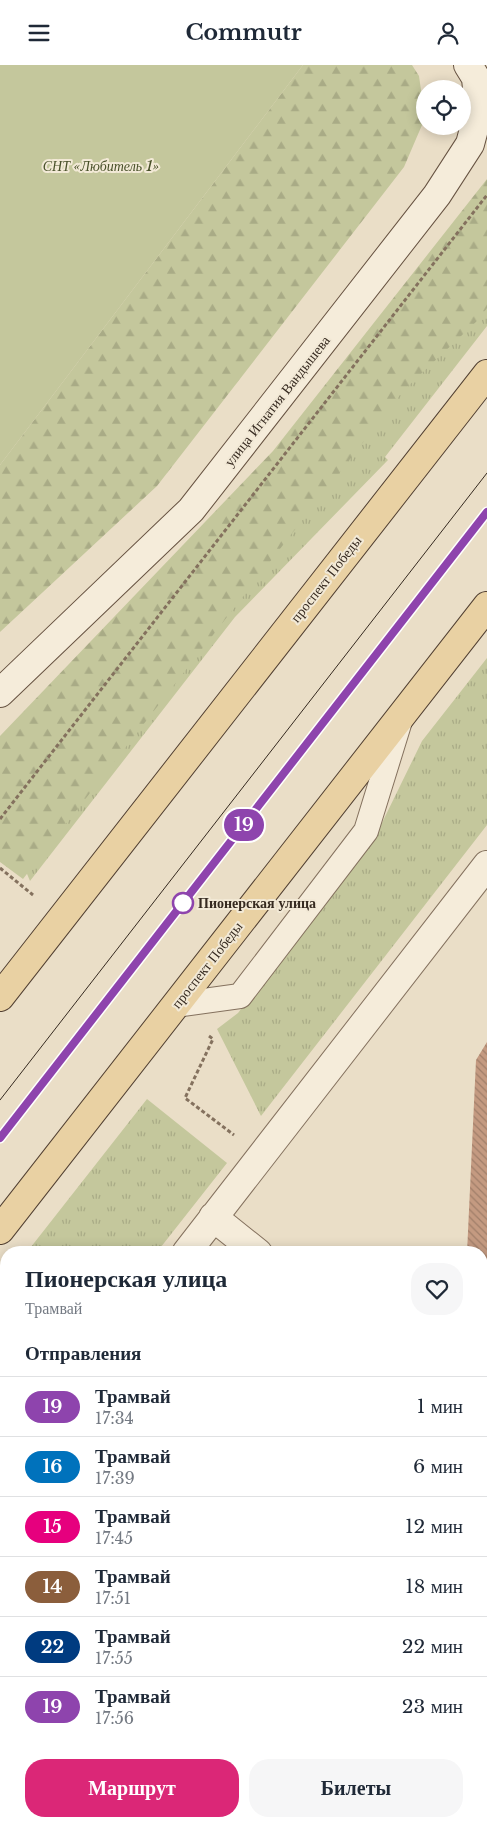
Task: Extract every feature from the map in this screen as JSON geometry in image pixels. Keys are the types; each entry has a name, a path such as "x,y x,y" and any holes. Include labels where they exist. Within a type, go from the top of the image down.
{"main road":[{"name":"проспект Победы","path":"0,997 487,374"},
{"name":"проспект Победы","path":"0,1230 487,606"}],"street":[{"name":"улица Игнатия Вандышева","path":"0,693 191,510 438,195 470,144 479,110 476,78 468,65"},
{"path":"191,1246 487,865"},
{"path":"214,1217 249,1246"}],"lane":[{"path":"175,1005 240,996 366,831 402,715"}],"path":[{"path":"0,819 487,195"},
{"path":"0,868 61,918"},
{"path":"175,1005 213,1039 185,1098 261,1156"}],"green space":[{"name":"СНТ «Любитель 1»","path":"0,65 303,65 0,465"},
{"path":"303,65 412,65 420,80 416,80 416,135 418,135 404,167 157,486 0,632 0,465"},
{"path":"487,179 487,308 478,320 403,391 23,879 0,862 0,736 273,451"},
{"path":"487,204 487,326 385,457 388,460 235,617 30,881 7,826"},
{"path":"487,658 487,825 261,1116 217,1029 238,1013 379,829 422,741"},
{"path":"147,1099 227,1163 162,1246 32,1246"}],"building":[{"path":"487,1042 487,1246 467,1246 476,1060"}],"tram line":[{"path":"0,1100 487,473"},
{"path":"0,1138 487,512"},
{"name":"19","path":"0,1138 487,512"}],"place":[{"name":"Пионерская улица","path":"183,903"}]}
